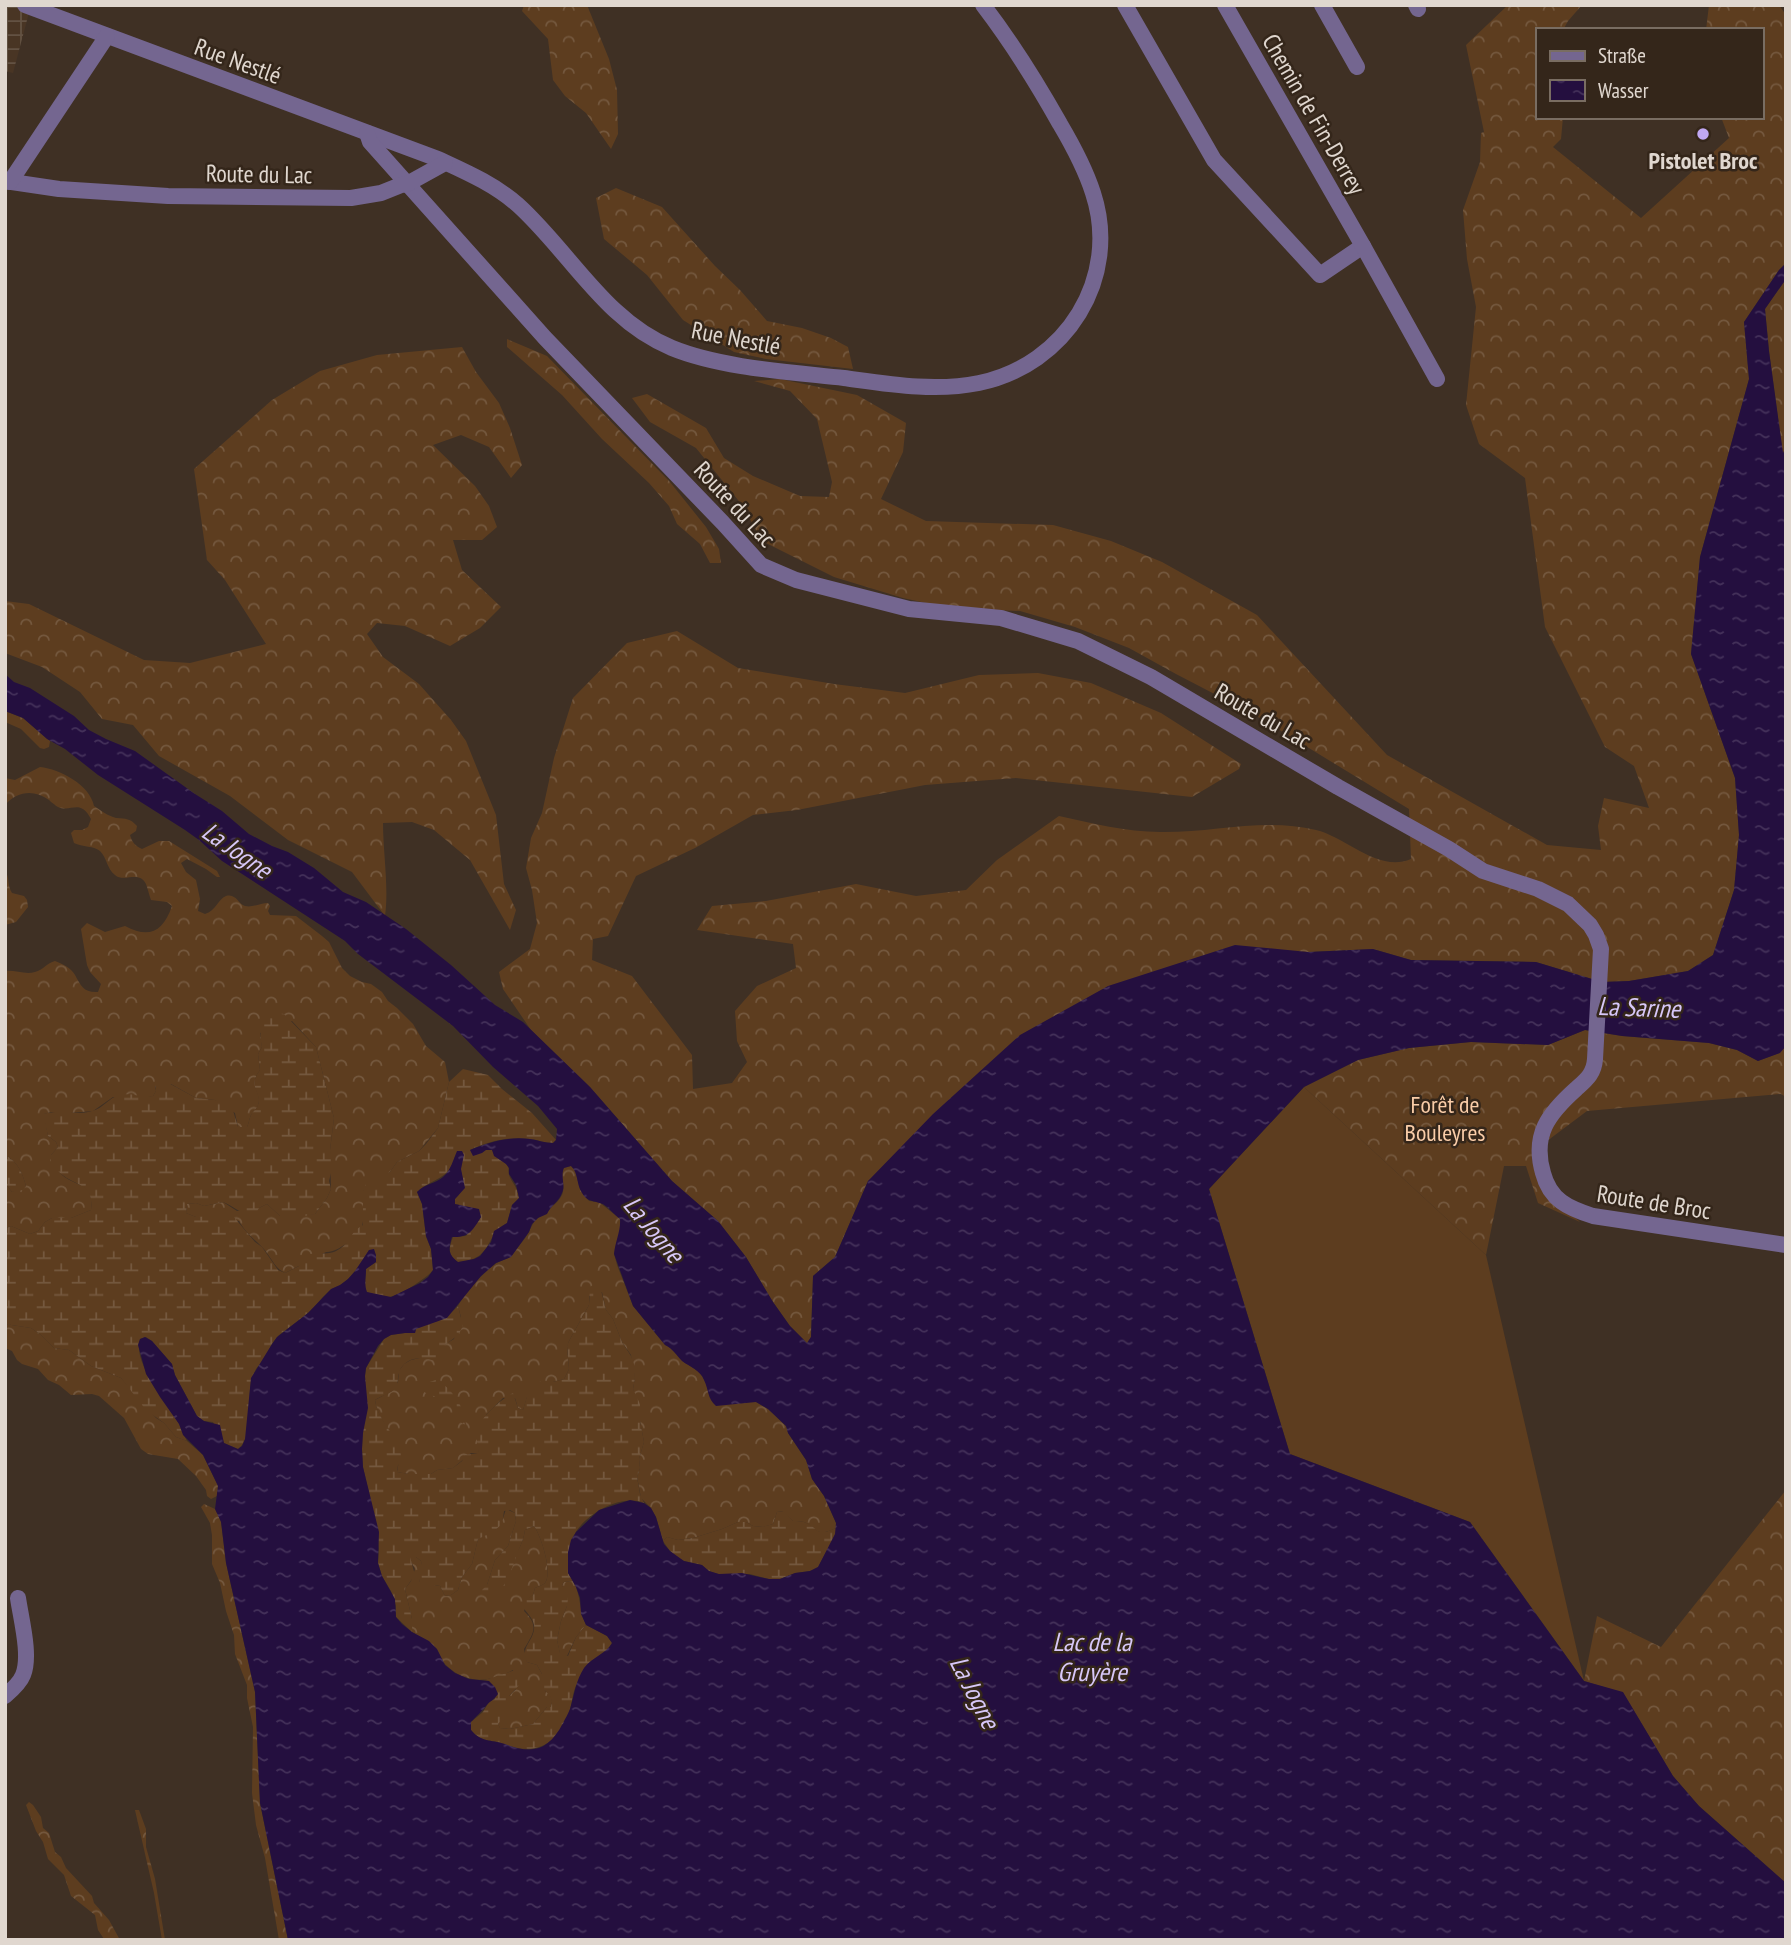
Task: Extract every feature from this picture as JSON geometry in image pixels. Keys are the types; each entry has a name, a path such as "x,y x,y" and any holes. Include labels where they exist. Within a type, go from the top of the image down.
{"street":[{"name":"Rue Nestlé","path":"25,5 367,133 489,183 532,219 620,315 652,339 674,349 718,362 916,387 963,385 997,378 1035,359 1071,327 1092,289 1099,262 1100,231 1094,194 1079,157 1039,86 983,5"},
{"path":"1125,5 1214,160 1320,275 1363,246"},
{"name":"Chemin de Fin-Derrey","path":"1225,5 1437,379"},
{"path":"1322,5 1357,67"},
{"path":"8,182 107,36"},
{"path":"367,133 370,142 407,184 445,163"},
{"name":"Route du Lac","path":"8,182 59,189 168,196 321,198 351,198 381,193 407,184 545,338 761,565 796,580 909,609 1001,618 1078,641 1151,677 1482,871 1538,890 1568,904 1590,925 1599,942 1601,956 1595,1059"},
{"name":"Route de Broc","path":"1595,1059 1590,1076 1557,1107 1540,1135 1540,1165 1549,1190 1556,1198 1566,1206 1592,1216 1786,1245"},
{"path":"5,1696 23,1675 27,1660 18,1598"}],"shaded area":[{"path":"5,5 31,5 13,73 5,71"}],"green space":[{"path":"524,5 587,5 609,59 617,90 618,134 611,149 586,113 565,96 553,80 548,39 522,11"},
{"path":"1508,5 1582,5 1564,28 1536,28 1536,119 1563,119 1561,139 1553,147 1641,218 1729,138 1722,119 1763,119 1763,28 1706,28 1709,5 1779,5 1786,15 1786,263 1744,322 1749,379 1700,557 1691,654 1735,778 1739,835 1734,890 1713,955 1688,971 1629,981 1602,982 1536,962 1411,960 1373,949 1308,952 868,1181 835,1257 813,1276 811,1337 807,1343 790,1326 746,1257 718,1221 672,1181 590,1087 531,1030 503,989 499,972 530,949 537,923 526,868 531,838 542,813 554,758 573,698 627,643 677,631 738,668 905,693 979,675 1038,673 1091,683 1161,713 1241,764 1239,769 1192,797 1016,778 925,785 797,810 753,815 695,848 636,876 608,936 593,939 592,960 632,976 692,1055 693,1089 732,1083 747,1062 737,1041 735,1011 757,986 796,968 793,944 697,930 712,906 766,901 856,884 916,896 966,890 997,860 1059,816 1147,832 1258,825 1297,826 1327,834 1374,858 1399,862 1411,859 1409,809 1253,714 1129,648 1075,627 1020,611 949,608 903,598 834,577 762,541 742,505 696,448 650,422 632,398 647,394 706,428 724,458 753,476 800,496 829,497 832,482 817,419 790,391 754,381 780,379 857,395 906,423 903,452 881,499 926,521 1053,525 1111,541 1162,562 1257,615 1387,755 1547,845 1601,850 1598,826 1604,798 1649,808 1634,766 1605,747 1545,627 1525,478 1479,444 1466,405 1476,307 1467,259 1463,210 1480,162 1481,133 1484,132 1466,45"},
{"path":"616,188 662,207 767,321 802,328 848,347 853,369 766,359 734,352 683,320 647,275 604,239 596,198"},
{"path":"1786,279 1786,446 1783,455 1765,309"},
{"path":"507,339 547,356 670,482 706,527 719,549 721,563 710,563 700,544 677,524 669,506 649,483 602,439 562,395 507,347"},
{"path":"462,347 476,372 499,403 522,465 511,478 489,447 461,435 433,445 475,486 489,506 497,527 482,540 453,540 462,570 501,607 480,628 450,646 405,626 377,623 367,634 383,657 419,684 466,741 496,815 504,884 516,910 510,930 470,860 434,830 412,822 383,823 385,916 352,872 288,840 230,796 159,756 133,725 102,719 80,692 42,667 5,653 5,601 29,604 144,660 190,663 266,644 225,580 207,560 194,469 272,400 320,371 377,355"},
{"path":"5,711 23,718 50,741 49,747 40,748 21,729 5,722"},
{"path":"40,767 73,779 87,791 94,806 104,813 134,823 137,826 136,831 130,835 134,844 140,848 159,841 169,841 217,871 220,877 187,859 181,863 186,872 196,880 200,899 198,911 205,914 209,912 229,895 245,906 268,903 270,915 296,916 329,942 342,968 350,976 371,984 382,992 413,1024 426,1046 445,1062 449,1082 438,1128 419,1151 397,1162 390,1172 363,1191 362,1226 346,1244 285,1273 239,1221 196,1217 186,1213 187,1204 204,1206 223,1202 237,1211 267,1204 280,1216 315,1214 327,1198 331,1189 330,1150 334,1118 316,1047 292,1021 260,1033 260,1070 255,1081 259,1100 247,1127 238,1127 235,1113 215,1100 196,1098 171,1084 155,1086 153,1096 113,1097 93,1111 44,1114 48,1136 58,1147 51,1155 62,1175 88,1190 91,1210 71,1218 52,1218 38,1231 30,1234 11,1226 5,1229 5,1183 12,1192 26,1186 19,1168 5,1155 5,971 32,973 55,961 71,970 86,990 98,992 101,984 87,965 81,929 87,923 105,932 125,926 141,932 154,931 164,922 172,906 167,902 151,900 143,880 115,875 98,849 74,843 71,833 88,827 91,819 83,809 58,807 43,796 32,793 20,794 5,805 5,778 15,780"},
{"path":"5,871 12,893 24,896 28,907 16,922 5,925"},
{"path":"277,1013 284,1014 316,1047 334,1118 330,1150 333,1165 329,1181 331,1189 327,1198 315,1214 288,1219 280,1216 267,1204 251,1214 223,1202 204,1206 187,1204 186,1213 196,1217 233,1216 262,1247 278,1270 285,1273 299,1266 305,1256 338,1250 363,1225 363,1191 367,1182 390,1172 397,1162 419,1151 426,1144 438,1128 449,1082 463,1069 488,1075 532,1113 556,1140 553,1143 523,1138 507,1139 470,1150 492,1150 508,1166 519,1198 512,1205 507,1223 494,1234 483,1252 470,1260 458,1262 450,1251 453,1237 466,1236 481,1217 455,1204 463,1184 455,1156 453,1164 445,1174 417,1192 422,1204 433,1270 394,1296 366,1292 366,1269 376,1262 369,1250 342,1284 330,1291 273,1343 252,1380 247,1434 238,1449 224,1443 213,1422 204,1421 197,1416 172,1364 146,1337 140,1339 141,1359 187,1441 176,1437 164,1423 146,1410 121,1378 91,1366 69,1350 54,1348 31,1328 5,1324 5,1229 11,1226 30,1234 38,1231 52,1218 71,1218 91,1210 90,1195 84,1187 61,1174 50,1161 51,1155 58,1147 48,1136 43,1114 92,1111 124,1094 153,1096 156,1091 155,1081 163,1080 196,1098 231,1104 238,1127 247,1127 259,1100 255,1081 260,1070 258,1054 262,1047 261,1031 264,1022"},
{"name":"Forêt de Bouleyres","path":"1585,1030 1622,1036 1709,1043 1737,1050 1758,1061 1779,1053 1786,1046 1786,1097 1781,1094 1587,1111 1547,1141 1546,1190 1580,1222 1538,1203 1526,1166 1504,1166 1486,1255 1304,1087 1358,1060 1409,1048 1471,1042 1548,1045"},
{"path":"1304,1087 1486,1255 1584,1681 1470,1522 1290,1454 1209,1189"},
{"path":"5,1155 21,1172 26,1186 23,1190 12,1192 5,1183"},
{"path":"571,1166 575,1170 580,1189 589,1201 599,1202 620,1219 621,1227 614,1254 633,1306 665,1345 701,1373 705,1381 756,1402 786,1426 806,1460 812,1479 824,1496 836,1528 820,1532 809,1524 793,1521 783,1511 777,1512 773,1524 763,1527 738,1522 693,1538 678,1540 667,1537 663,1541 656,1517 641,1498 637,1477 644,1442 640,1411 633,1389 635,1378 631,1355 606,1310 602,1292 589,1296 589,1305 569,1341 569,1369 564,1379 543,1382 527,1397 523,1410 518,1408 515,1398 503,1398 486,1415 478,1453 471,1453 453,1468 437,1470 431,1474 397,1472 398,1450 377,1410 375,1400 392,1391 404,1364 424,1357 454,1339 461,1317 458,1306 461,1301 496,1263 513,1254 535,1221 560,1198 563,1168"},
{"path":"595,1284 600,1286 606,1310 634,1364 633,1389 640,1404 644,1442 637,1477 644,1503 626,1501 607,1506 577,1530 568,1573 573,1581 564,1582 562,1585 568,1599 557,1640 560,1653 568,1656 576,1637 586,1625 607,1636 612,1643 578,1682 560,1731 546,1744 537,1748 516,1748 479,1737 471,1730 471,1722 495,1699 489,1681 482,1680 516,1670 521,1670 523,1681 509,1696 509,1712 498,1724 500,1728 510,1729 533,1724 547,1707 551,1707 551,1697 541,1687 542,1674 537,1665 527,1662 525,1656 534,1625 522,1606 524,1601 533,1595 535,1588 545,1583 548,1571 540,1538 534,1526 525,1530 506,1581 499,1591 488,1598 482,1590 487,1585 495,1560 508,1546 516,1521 515,1513 510,1510 504,1511 502,1524 478,1539 472,1564 462,1577 458,1590 451,1595 445,1596 440,1586 435,1585 434,1590 427,1592 420,1588 421,1561 410,1557 415,1575 405,1589 412,1632 396,1617 391,1591 378,1563 379,1549 374,1516 363,1467 366,1368 384,1339 391,1335 415,1333 416,1329 442,1319 458,1306 463,1326 458,1335 445,1345 440,1356 432,1360 417,1358 408,1361 401,1368 395,1389 375,1400 380,1416 401,1452 402,1461 397,1472 431,1474 437,1470 453,1468 465,1455 478,1453 479,1425 503,1399 513,1393 518,1408 523,1410 529,1389 536,1383 564,1379 569,1369 567,1346 589,1305 590,1287"},
{"path":"5,1324 31,1328 54,1348 69,1350 91,1366 121,1378 176,1437 187,1441 203,1455 218,1486 217,1496 211,1499 207,1496 196,1476 178,1459 148,1454 141,1449 124,1418 99,1396 71,1395 48,1380 38,1369 17,1360 12,1351 5,1348"},
{"path":"436,1380 447,1387 457,1399 466,1425 460,1422 447,1400 427,1394 420,1385"},
{"path":"1786,1490 1786,1883 1699,1806 1673,1776 1623,1693 1584,1681 1597,1616 1661,1647"},
{"path":"204,1504 215,1509 221,1521 226,1563 255,1692 260,1803 288,1940 279,1940 265,1858 256,1825 252,1793 253,1727 247,1685 235,1654 234,1635 212,1564 212,1535 210,1523 201,1507"},
{"path":"506,1509 515,1513 516,1521 508,1546 495,1560 487,1585 516,1554 525,1530 534,1526 545,1554 548,1571 545,1583 535,1588 524,1611 532,1621 533,1629 524,1649 527,1662 537,1665 542,1674 545,1691 550,1694 552,1701 551,1707 547,1707 533,1724 510,1729 500,1728 498,1724 509,1703 509,1696 516,1689 513,1670 479,1680 455,1672 445,1664 433,1646 412,1632 405,1589 415,1569 410,1557 416,1557 421,1561 423,1569 419,1582 440,1586 445,1596 458,1590 462,1577 472,1564 478,1539 499,1526"},
{"path":"784,1511 793,1521 809,1524 820,1532 836,1528 836,1534 818,1567 780,1579 750,1574 718,1574 702,1565 676,1557 663,1541 667,1537 678,1540 693,1538 738,1522 762,1527 773,1524 777,1512"},
{"path":"573,1581 586,1625 576,1637 567,1656 560,1654 557,1640 567,1606 562,1585 564,1582"},
{"path":"29,1802 41,1817 43,1828 49,1833 55,1852 92,1896 120,1940 104,1939 98,1930 95,1915 71,1896 64,1875 48,1859 26,1805"},
{"path":"135,1810 139,1810 146,1829 146,1847 155,1879 165,1940 162,1940"}],"water":[{"name":"Lac de la Gruyère","path":"1786,263 1786,279 1765,309 1783,453 1786,446 1786,1046 1780,1053 1758,1061 1737,1050 1709,1043 1622,1036 1585,1030 1548,1045 1471,1042 1409,1048 1358,1060 1304,1087 1209,1189 1290,1454 1470,1522 1584,1681 1623,1692 1673,1776 1699,1806 1786,1883 1786,1940 288,1940 260,1803 255,1692 226,1563 221,1522 215,1509 218,1486 203,1455 183,1435 179,1424 146,1374 138,1345 140,1339 145,1337 152,1341 172,1364 197,1416 204,1421 220,1425 224,1443 238,1449 245,1439 251,1378 272,1344 331,1289 348,1279 369,1250 374,1249 376,1262 366,1269 367,1292 391,1297 428,1277 433,1270 431,1249 417,1192 446,1174 457,1151 462,1151 464,1155 461,1169 465,1188 455,1199 455,1204 479,1209 481,1217 470,1232 452,1237 450,1251 458,1262 480,1256 491,1242 494,1231 507,1223 512,1205 519,1198 509,1168 494,1156 492,1150 473,1156 470,1150 514,1138 553,1143 557,1129 538,1106 493,1067 453,1026 358,954 345,941 222,861 199,840 98,775 65,749 47,739 23,718 5,711 5,674 14,682 30,688 74,716 89,730 135,751 222,811 249,834 288,852 314,868 343,892 366,902 406,929 495,1005 523,1022 590,1087 672,1181 718,1221 746,1257 790,1326 807,1343 811,1337 813,1276 835,1257 868,1181 933,1114 1020,1035 1108,986 1235,945 1308,952 1373,949 1411,960 1536,962 1602,982 1629,981 1688,971 1713,955 1734,890 1739,835 1735,778 1691,654 1700,557 1749,379 1744,322","holes":["571,1166 585,1197 604,1205 620,1219 614,1254 633,1306 665,1345 700,1374 716,1406 756,1402 786,1426 806,1460 812,1479 824,1496 836,1523 835,1534 818,1567 780,1579 769,1579 742,1573 719,1574 702,1565 684,1561 664,1544 656,1517 644,1503 630,1500 599,1510 571,1540 568,1573 580,1598 581,1614 586,1625 607,1636 612,1643 584,1668 569,1711 558,1732 539,1748 524,1749 483,1739 471,1730 471,1722 498,1694 495,1687 489,1681 469,1679 455,1673 445,1665 437,1649 429,1641 412,1632 396,1617 395,1599 378,1563 379,1532 363,1467 363,1433 368,1408 365,1376 366,1368 384,1339 391,1335 415,1333 416,1329 447,1318 481,1276 496,1263 511,1257 532,1224 547,1214 561,1196 564,1168"]}],"place":[{"name":"Pistolet Broc","path":"1703,134"}],"water label":[{"name":"La Jogne","path":"237,850"},
{"name":"La Sarine","path":"1639,1007"},
{"name":"La Jogne","path":"654,1229"},
{"name":"La Jogne","path":"975,1692"}]}
